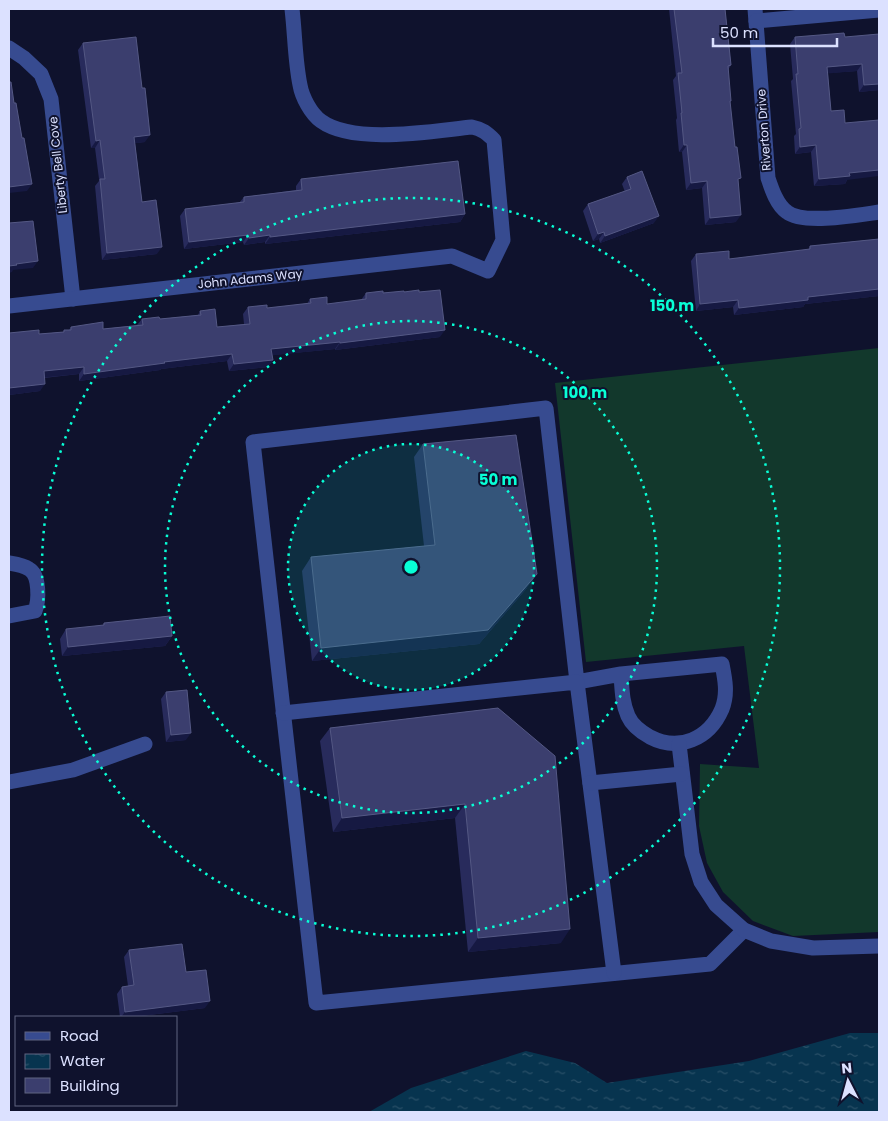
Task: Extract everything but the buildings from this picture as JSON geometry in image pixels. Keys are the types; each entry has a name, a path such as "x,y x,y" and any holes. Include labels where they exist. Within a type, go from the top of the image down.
{"street":[{"name":"John Adams Way","path":"9,306 452,256 488,271 503,240 494,140 487,133 472,127 398,134 362,134 334,128 320,121 310,110 300,86 292,9"},
{"path":"756,15 879,10"},
{"name":"Riverton Drive","path":"756,15 768,178 773,195 787,213 807,220 879,212"},
{"name":"Liberty Bell Cove","path":"9,48 24,58 41,74 51,99 74,299"},
{"path":"614,973 577,682 546,408 253,442 316,1003 710,964 744,930"},
{"path":"9,562 30,569 35,575 38,602 34,611 9,616"},
{"path":"283,713 577,682 621,674 722,664 726,688 722,708 713,725 698,738 679,744 659,742 642,732 629,717 623,701 621,674"},
{"path":"9,782 73,770 145,744"},
{"path":"679,744 692,854 700,882 716,905 744,930 771,941 813,948 879,946"},
{"path":"590,783 682,774"}],"green space":[{"path":"879,348 879,932 793,936 753,921 723,892 707,863 699,826 700,764 759,768 744,646 586,662 555,383"}],"water":[{"path":"850,1033 879,1033 879,1112 369,1112 411,1088 526,1051 575,1063 607,1083 749,1061"}]}
